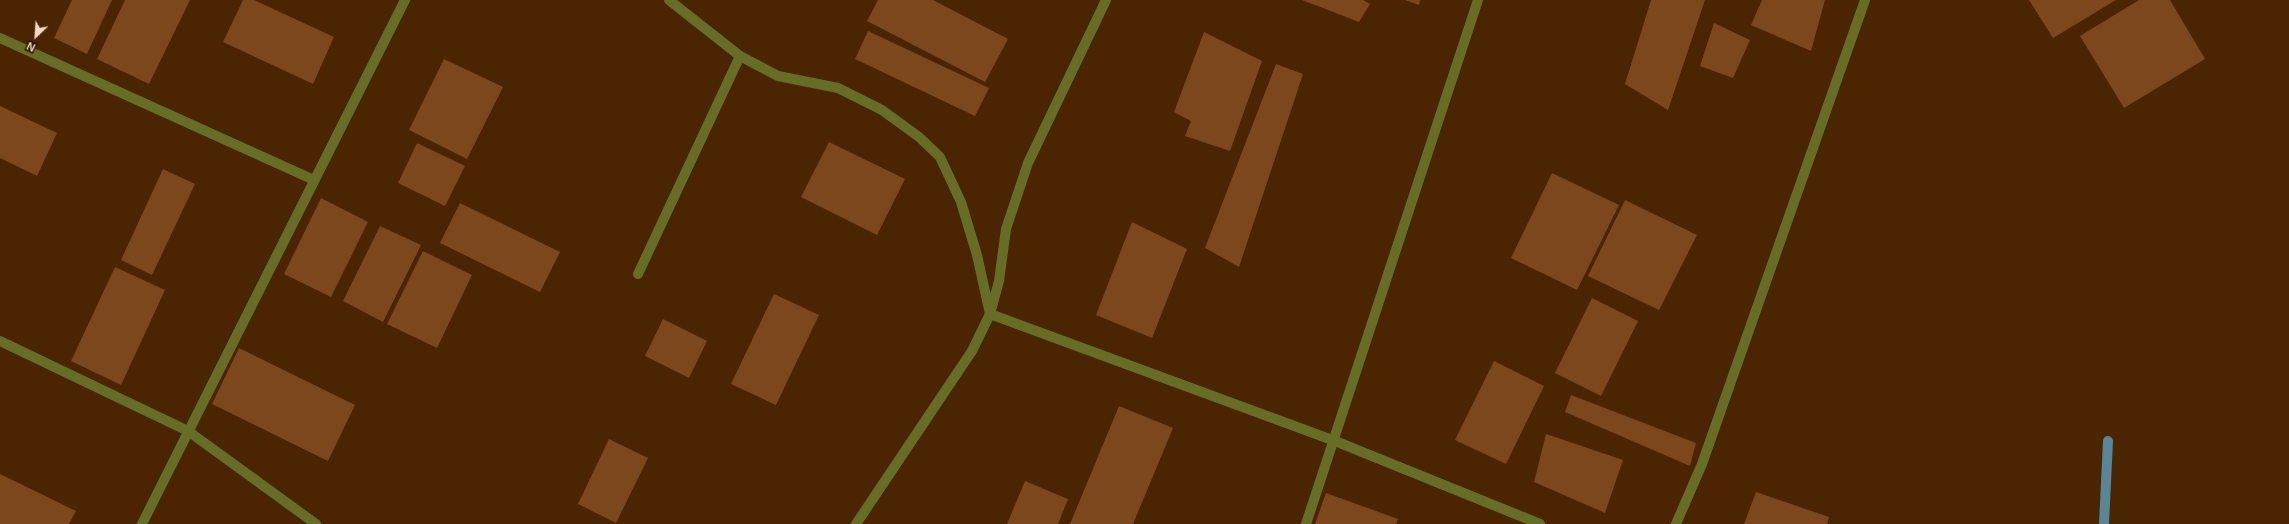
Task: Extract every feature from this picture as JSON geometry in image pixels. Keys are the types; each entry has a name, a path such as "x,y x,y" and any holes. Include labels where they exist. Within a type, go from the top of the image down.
{"street":[{"path":"142,524 405,0"},
{"path":"669,0 740,56 778,76 838,88 882,110 919,137 940,157 961,202 977,255 990,314"},
{"path":"856,524 972,351 990,314 999,281 1006,229 1028,163 1106,0"},
{"path":"1306,524 1335,441 1478,0"},
{"path":"1676,524 1702,464 1865,0"},
{"path":"0,38 314,180"},
{"path":"638,274 740,56"},
{"path":"990,314 1335,441 1540,524"},
{"path":"0,342 188,431 316,524"}],"building":[{"path":"72,0 112,0 87,54 54,38"},
{"path":"125,0 190,0 149,84 97,59"},
{"path":"243,0 254,0 334,37 313,84 223,42"},
{"path":"878,0 933,0 1008,39 985,82 867,21"},
{"path":"1302,0 1363,0 1370,4 1359,22"},
{"path":"1405,0 1420,0 1419,5"},
{"path":"1651,0 1705,0 1668,110 1625,84"},
{"path":"1762,0 1825,0 1811,51 1751,25"},
{"path":"2029,0 2116,0 2053,38"},
{"path":"2139,0 2170,0 2205,59 2124,108 2080,36"},
{"path":"1714,23 1750,40 1733,78 1700,66"},
{"path":"868,31 989,88 975,116 855,59"},
{"path":"1204,32 1262,61 1230,151 1185,136 1191,121 1174,112"},
{"path":"444,59 503,87 467,159 409,130"},
{"path":"1276,64 1303,74 1239,267 1205,248"},
{"path":"0,106 57,133 37,176 0,158"},
{"path":"829,142 905,179 877,235 801,197"},
{"path":"417,143 465,166 445,206 398,183"},
{"path":"163,169 195,184 152,275 121,260"},
{"path":"1552,173 1619,205 1577,290 1511,258"},
{"path":"321,198 368,222 331,297 284,274"},
{"path":"1625,200 1697,235 1659,310 1588,276"},
{"path":"460,203 560,252 540,292 440,243"},
{"path":"1132,222 1187,249 1152,338 1096,315"},
{"path":"380,226 421,245 383,322 343,301"},
{"path":"423,251 472,275 437,348 387,324"},
{"path":"115,267 165,290 121,385 71,361"},
{"path":"774,294 819,315 776,405 731,384"},
{"path":"1592,298 1638,321 1601,396 1555,373"},
{"path":"663,319 707,341 689,378 645,356"},
{"path":"239,348 355,405 328,461 212,404"},
{"path":"1494,361 1544,386 1506,464 1455,440"},
{"path":"1571,395 1696,443 1690,466 1565,412"},
{"path":"1119,406 1173,428 1133,524 1070,524"},
{"path":"1546,434 1623,460 1605,513 1534,482"},
{"path":"609,439 648,458 616,523 578,504"},
{"path":"0,474 76,511 69,524 0,524"},
{"path":"1025,481 1068,499 1058,524 1007,524"},
{"path":"1756,492 1829,517 1827,524 1744,524"},
{"path":"1326,493 1398,519 1396,524 1315,524"}],"waterway":[{"path":"2104,524 2108,441"}]}
